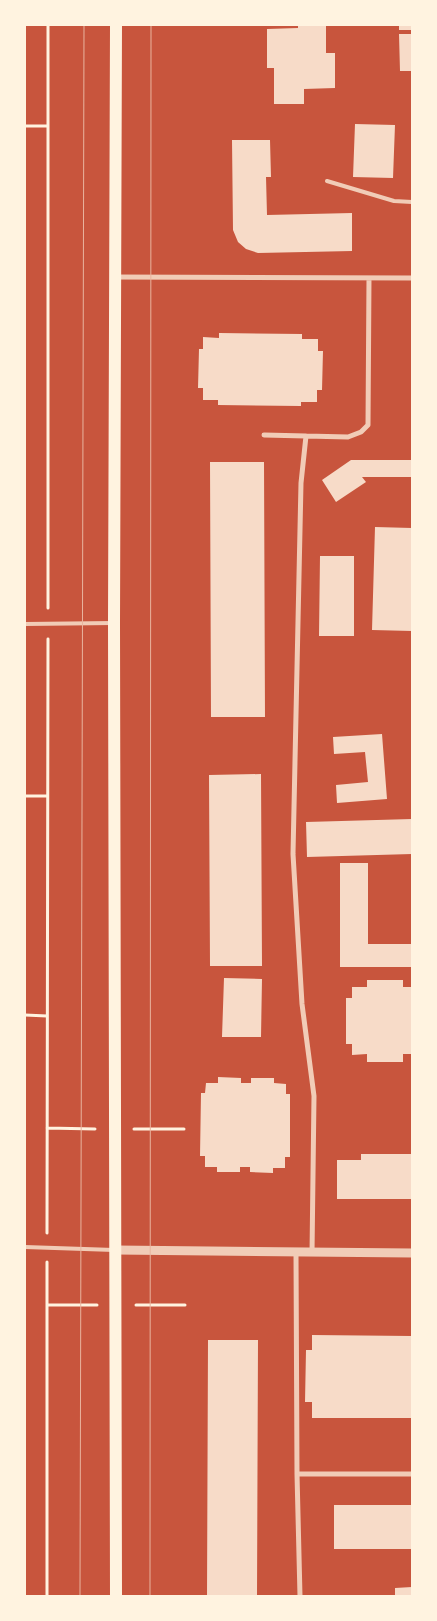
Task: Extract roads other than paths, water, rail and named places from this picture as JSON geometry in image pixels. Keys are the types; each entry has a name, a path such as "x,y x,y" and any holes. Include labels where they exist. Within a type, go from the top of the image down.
{"main road":[{"path":"116,25 114,623 116,1596"}],"street":[{"path":"116,277 412,278"},
{"path":"264,435 348,437 361,432 368,425 369,278"},
{"path":"306,436 301,483 293,854 302,1004 314,1096 312,1253"},
{"path":"116,1250 412,1253"},
{"path":"296,1253 297,1474 300,1596"},
{"path":"297,1474 412,1474"}],"lane":[{"path":"327,181 394,201 412,202"},
{"path":"25,624 114,623"},
{"path":"25,1247 116,1250"}],"tram line":[{"path":"80,1596 84,25"},
{"path":"150,1596 151,25"}]}
